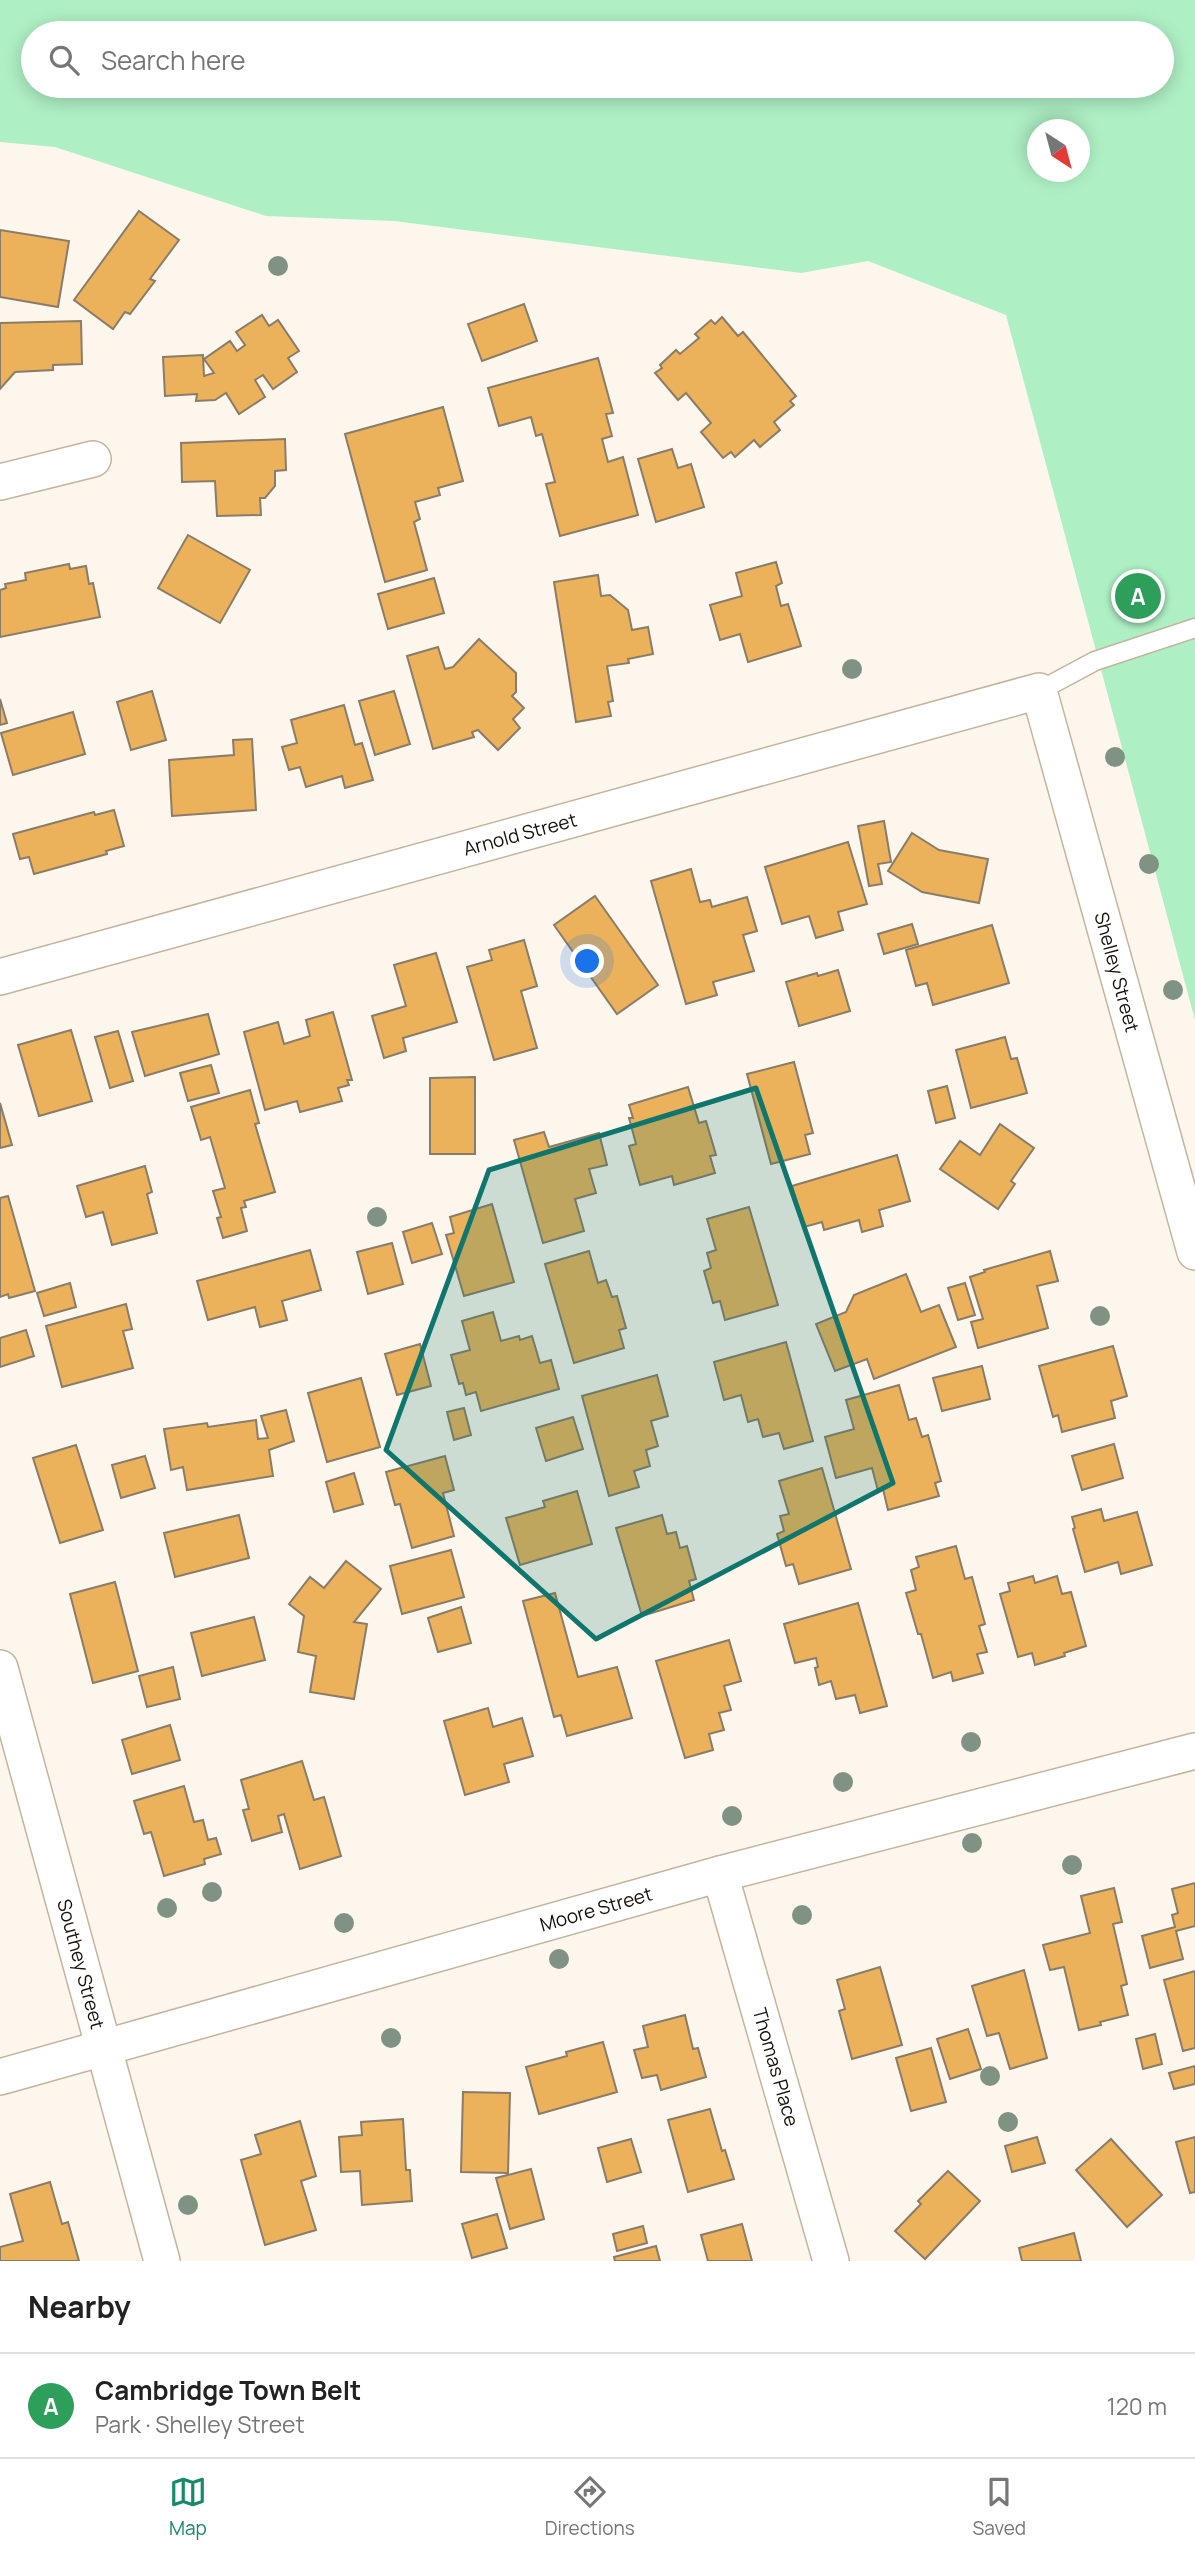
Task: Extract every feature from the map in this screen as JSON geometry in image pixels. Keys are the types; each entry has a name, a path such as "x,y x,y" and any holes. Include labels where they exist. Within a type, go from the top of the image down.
{"street":[{"path":"0,482 93,459"},
{"name":"Arnold Street","path":"0,977 1040,691"},
{"name":"Shelley Street","path":"1040,691 1195,1252"},
{"name":"Southey Street","path":"0,1668 162,2261"},
{"name":"Moore Street","path":"0,2077 720,1874 1195,1751"},
{"name":"Thomas Place","path":"720,1874 831,2261"}],"lane":[{"path":"1040,691 1095,661 1195,628"}],"highlighted area":[{"path":"756,1088 893,1483 596,1639 386,1450 489,1170"}],"green space":[{"path":"0,0 1195,0 1195,1020 1006,315 868,261 801,273 394,221 266,216 55,147 0,142"}],"building":[{"path":"139,211 179,240 150,279 155,281 130,314 125,312 113,329 74,300"},
{"path":"0,230 69,241 58,307 0,297"},
{"path":"524,304 537,341 482,361 468,324"},
{"path":"262,315 269,326 278,320 299,351 288,358 297,372 273,389 263,375 255,380 265,397 239,414 226,393 215,400 196,401 197,394 165,396 163,357 203,355 204,376 214,373 204,359 230,341 237,351 245,345 236,332"},
{"path":"722,317 738,336 743,332 796,396 790,401 794,405 774,422 780,430 760,447 754,440 735,457 731,452 723,458 701,432 711,423 686,393 678,400 655,373 676,350 680,354 699,338 695,334 711,320 715,324"},
{"path":"81,321 82,364 53,365 53,370 15,372 0,389 0,323"},
{"path":"598,358 613,413 606,414 612,436 602,439 608,462 623,457 638,515 560,536 546,484 555,482 542,434 536,436 531,417 499,426 488,388"},
{"path":"443,407 463,481 438,488 440,495 415,502 420,519 414,522 427,570 385,582 345,434"},
{"path":"285,439 286,470 275,471 275,486 265,498 260,498 261,515 217,516 215,481 182,482 181,443"},
{"path":"672,449 678,468 691,464 704,507 656,522 638,459"},
{"path":"188,535 250,570 220,623 158,588"},
{"path":"776,562 782,583 776,586 781,606 788,604 801,646 748,662 740,634 720,640 710,605 742,596 736,573"},
{"path":"69,564 70,569 86,566 89,584 93,583 100,617 0,637 0,590 6,588 5,584 26,580 25,573"},
{"path":"598,575 601,596 610,595 628,610 632,630 648,627 653,654 628,659 629,663 607,666 613,701 608,702 611,716 576,722 554,582"},
{"path":"434,578 444,613 388,629 378,594"},
{"path":"479,639 516,673 516,692 512,696 524,708 513,719 520,728 498,750 478,730 472,732 474,737 433,749 407,656 438,647 445,669 453,667"},
{"path":"152,691 166,740 131,750 117,702"},
{"path":"394,691 410,744 375,755 359,701"},
{"path":"0,699 7,723 0,725"},
{"path":"344,705 355,745 362,743 373,780 345,788 342,776 306,787 300,767 289,770 282,747 297,743 291,720"},
{"path":"73,712 85,754 13,775 1,733"},
{"path":"252,739 256,810 172,816 169,760 234,755 233,740"},
{"path":"114,810 124,846 106,851 107,854 34,874 29,857 20,859 13,834 94,812 95,815"},
{"path":"884,821 891,862 878,864 882,884 869,886 858,826"},
{"path":"912,833 939,850 988,859 979,903 922,892 888,871"},
{"path":"848,842 867,904 838,912 843,930 816,938 809,916 782,924 765,867"},
{"path":"691,869 700,902 710,900 712,907 747,897 757,931 743,935 754,971 713,982 717,995 686,1004 651,881"},
{"path":"595,896 658,985 617,1014 554,925"},
{"path":"912,924 918,944 884,954 878,934"},
{"path":"992,925 1009,983 933,1005 927,983 916,986 906,950"},
{"path":"524,940 537,986 521,991 537,1048 494,1060 467,967 492,960 489,950"},
{"path":"436,953 457,1022 403,1038 406,1051 384,1058 372,1016 406,1006 394,965"},
{"path":"838,970 850,1011 799,1026 786,982"},
{"path":"333,1012 352,1080 347,1080 349,1085 338,1088 342,1101 300,1112 297,1101 265,1110 244,1032 278,1022 284,1044 310,1036 306,1020"},
{"path":"208,1014 219,1054 145,1076 132,1032"},
{"path":"71,1030 92,1101 39,1116 18,1045"},
{"path":"118,1031 133,1081 110,1088 95,1037"},
{"path":"1005,1037 1011,1059 1017,1058 1027,1093 971,1108 956,1050"},
{"path":"794,1062 813,1133 805,1135 810,1154 771,1164 747,1074"},
{"path":"211,1065 219,1093 188,1101 180,1073"},
{"path":"475,1077 475,1154 430,1154 430,1078"},
{"path":"947,1086 955,1118 936,1123 928,1091"},
{"path":"688,1087 699,1123 706,1121 716,1155 710,1156 715,1173 674,1185 672,1176 640,1185 629,1146 636,1144 629,1118 633,1118 629,1105"},
{"path":"250,1090 259,1123 255,1124 275,1192 244,1201 246,1207 241,1208 247,1231 223,1238 217,1218 221,1217 213,1191 225,1188 210,1137 201,1140 191,1107"},
{"path":"0,1103 12,1145 0,1148"},
{"path":"1000,1124 1034,1148 1011,1181 1015,1184 998,1209 940,1169 960,1141 980,1155"},
{"path":"544,1132 549,1147 599,1133 607,1165 589,1169 596,1193 575,1199 584,1231 543,1243 514,1140"},
{"path":"897,1155 910,1201 879,1210 883,1226 862,1232 859,1220 824,1230 822,1222 804,1227 792,1186"},
{"path":"145,1166 152,1192 147,1194 157,1233 112,1245 103,1212 86,1217 77,1186"},
{"path":"8,1196 35,1291 9,1298 8,1294 0,1297 0,1198"},
{"path":"492,1204 514,1282 464,1296 446,1235 454,1233 450,1217"},
{"path":"749,1207 778,1305 725,1320 720,1301 713,1303 704,1271 711,1268 707,1253 716,1250 707,1219"},
{"path":"432,1223 442,1254 412,1263 403,1232"},
{"path":"392,1243 403,1284 368,1294 357,1252"},
{"path":"310,1250 321,1290 282,1301 287,1320 260,1327 255,1307 208,1320 197,1281"},
{"path":"589,1251 598,1283 606,1280 612,1297 617,1296 626,1328 619,1330 624,1348 574,1363 545,1264"},
{"path":"1050,1251 1058,1281 1037,1286 1048,1328 978,1348 971,1322 983,1319 970,1277 985,1272 984,1270"},
{"path":"906,1274 921,1312 939,1305 956,1347 874,1379 867,1359 835,1371 816,1324 846,1312 854,1295"},
{"path":"70,1283 76,1307 44,1316 37,1293"},
{"path":"965,1283 975,1315 958,1320 948,1288"},
{"path":"126,1304 132,1329 123,1331 133,1368 62,1387 46,1326"},
{"path":"493,1312 501,1341 532,1336 540,1363 551,1360 559,1389 481,1411 476,1392 466,1395 463,1383 459,1384 451,1355 470,1350 462,1321"},
{"path":"26,1330 34,1356 0,1367 0,1338"},
{"path":"786,1342 813,1441 784,1449 779,1433 763,1437 758,1419 748,1422 741,1395 724,1400 714,1362"},
{"path":"420,1344 431,1386 397,1395 385,1354"},
{"path":"1113,1346 1127,1396 1111,1401 1115,1418 1062,1432 1058,1415 1053,1417 1039,1366"},
{"path":"982,1366 990,1399 942,1411 933,1378"},
{"path":"657,1375 668,1416 651,1421 658,1446 646,1450 650,1466 634,1471 639,1487 609,1496 582,1396"},
{"path":"361,1378 380,1447 327,1462 308,1393"},
{"path":"899,1385 909,1420 916,1418 922,1437 928,1435 941,1481 935,1483 939,1496 888,1510 883,1489 878,1491 872,1468 836,1478 825,1437 854,1429 846,1400"},
{"path":"464,1408 471,1435 454,1440 447,1412"},
{"path":"286,1410 294,1441 269,1450 273,1476 187,1490 183,1467 171,1470 164,1429 207,1423 208,1427 256,1420 258,1439 268,1438 261,1416"},
{"path":"573,1417 583,1449 546,1461 536,1428"},
{"path":"1114,1444 1123,1478 1082,1490 1072,1456"},
{"path":"76,1445 103,1530 60,1543 33,1458"},
{"path":"145,1456 155,1488 121,1498 112,1465"},
{"path":"445,1456 454,1490 443,1493 454,1536 412,1548 400,1504 395,1505 386,1472"},
{"path":"822,1468 851,1569 799,1584 793,1564 786,1566 777,1534 784,1531 780,1516 789,1514 779,1481"},
{"path":"354,1473 363,1504 334,1512 326,1482"},
{"path":"577,1491 592,1544 520,1565 506,1518 545,1507 543,1501"},
{"path":"1101,1509 1104,1521 1137,1512 1152,1565 1121,1574 1118,1562 1085,1572 1072,1517"},
{"path":"239,1515 249,1558 175,1577 164,1533"},
{"path":"662,1515 667,1534 676,1532 680,1548 687,1546 696,1579 689,1581 694,1600 642,1616 616,1528"},
{"path":"956,1546 965,1579 972,1577 985,1624 979,1626 987,1652 977,1654 983,1673 953,1681 951,1672 933,1678 906,1593 916,1590 911,1570 919,1567 916,1557"},
{"path":"451,1550 464,1597 402,1614 390,1566"},
{"path":"346,1561 381,1589 354,1622 367,1624 354,1699 310,1692 316,1656 298,1652 304,1616 289,1604 310,1577 324,1588"},
{"path":"1033,1576 1035,1583 1057,1576 1062,1594 1071,1592 1086,1646 1035,1665 1032,1653 1018,1657 1000,1594 1010,1591 1008,1583"},
{"path":"115,1582 138,1671 93,1683 70,1594"},
{"path":"555,1593 578,1677 617,1667 632,1718 567,1736 561,1715 554,1717 523,1601"},
{"path":"858,1603 887,1706 860,1713 855,1695 836,1699 831,1681 819,1685 816,1658 795,1663 784,1624"},
{"path":"461,1607 471,1643 438,1652 428,1618"},
{"path":"254,1617 265,1660 202,1676 191,1633"},
{"path":"729,1640 741,1681 724,1686 731,1710 719,1713 724,1730 709,1734 713,1750 685,1758 656,1661"},
{"path":"173,1667 180,1699 147,1707 139,1676"},
{"path":"488,1708 493,1727 522,1718 533,1756 504,1764 509,1782 465,1795 444,1721"},
{"path":"170,1725 180,1760 132,1774 122,1740"},
{"path":"302,1761 314,1800 324,1797 341,1856 300,1869 284,1814 278,1816 282,1832 252,1841 243,1810 249,1809 241,1780"},
{"path":"184,1786 194,1822 203,1820 208,1840 216,1838 221,1854 204,1859 205,1864 164,1876 151,1832 144,1834 134,1801"},
{"path":"1195,1883 1195,1926 1176,1931 1183,1959 1150,1968 1142,1936 1175,1927 1172,1915 1178,1913 1172,1889"},
{"path":"1114,1888 1122,1922 1113,1924 1127,1984 1121,1986 1128,2015 1079,2030 1064,1967 1050,1970 1043,1945 1090,1933 1081,1896"},
{"path":"880,1967 902,2045 852,2059 839,2011 845,2009 837,1980"},
{"path":"1024,1970 1047,2058 1010,2069 999,2033 987,2036 972,1986"},
{"path":"1195,1971 1195,2048 1183,2051 1164,1980"},
{"path":"685,2015 693,2049 698,2048 706,2077 661,2090 657,2075 642,2078 634,2050 648,2047 643,2026"},
{"path":"968,2029 981,2069 950,2079 937,2039"},
{"path":"1155,2034 1162,2064 1143,2069 1136,2039"},
{"path":"603,2042 617,2092 539,2114 526,2067 567,2056 566,2052"},
{"path":"931,2048 946,2102 911,2111 896,2058"},
{"path":"1195,2066 1195,2084 1174,2089 1169,2073"},
{"path":"463,2092 510,2093 508,2173 461,2172"},
{"path":"710,2109 722,2151 725,2150 734,2179 688,2192 668,2120"},
{"path":"403,2119 406,2170 410,2170 412,2201 362,2205 360,2171 341,2172 339,2137 362,2135 361,2122"},
{"path":"300,2121 316,2176 301,2181 316,2230 265,2245 241,2160 261,2154 255,2135"},
{"path":"1037,2137 1045,2163 1012,2172 1005,2146"},
{"path":"1195,2137 1195,2192 1190,2193 1176,2142"},
{"path":"631,2139 641,2172 607,2182 598,2148"},
{"path":"1111,2139 1162,2195 1127,2227 1076,2170"},
{"path":"531,2169 544,2219 510,2229 496,2178"},
{"path":"948,2171 980,2201 925,2259 895,2231 921,2204 918,2201"},
{"path":"50,2182 62,2224 68,2222 79,2261 0,2261 0,2247 23,2241 10,2194"},
{"path":"497,2214 507,2248 472,2258 462,2224"},
{"path":"742,2224 752,2261 708,2261 701,2235"},
{"path":"643,2226 647,2243 617,2251 613,2234"},
{"path":"1074,2233 1081,2261 1022,2261 1019,2248"},
{"path":"656,2246 660,2261 615,2261 614,2257"}],"place":[{"name":"Cambridge Town Belt","path":"1138,596"}]}
